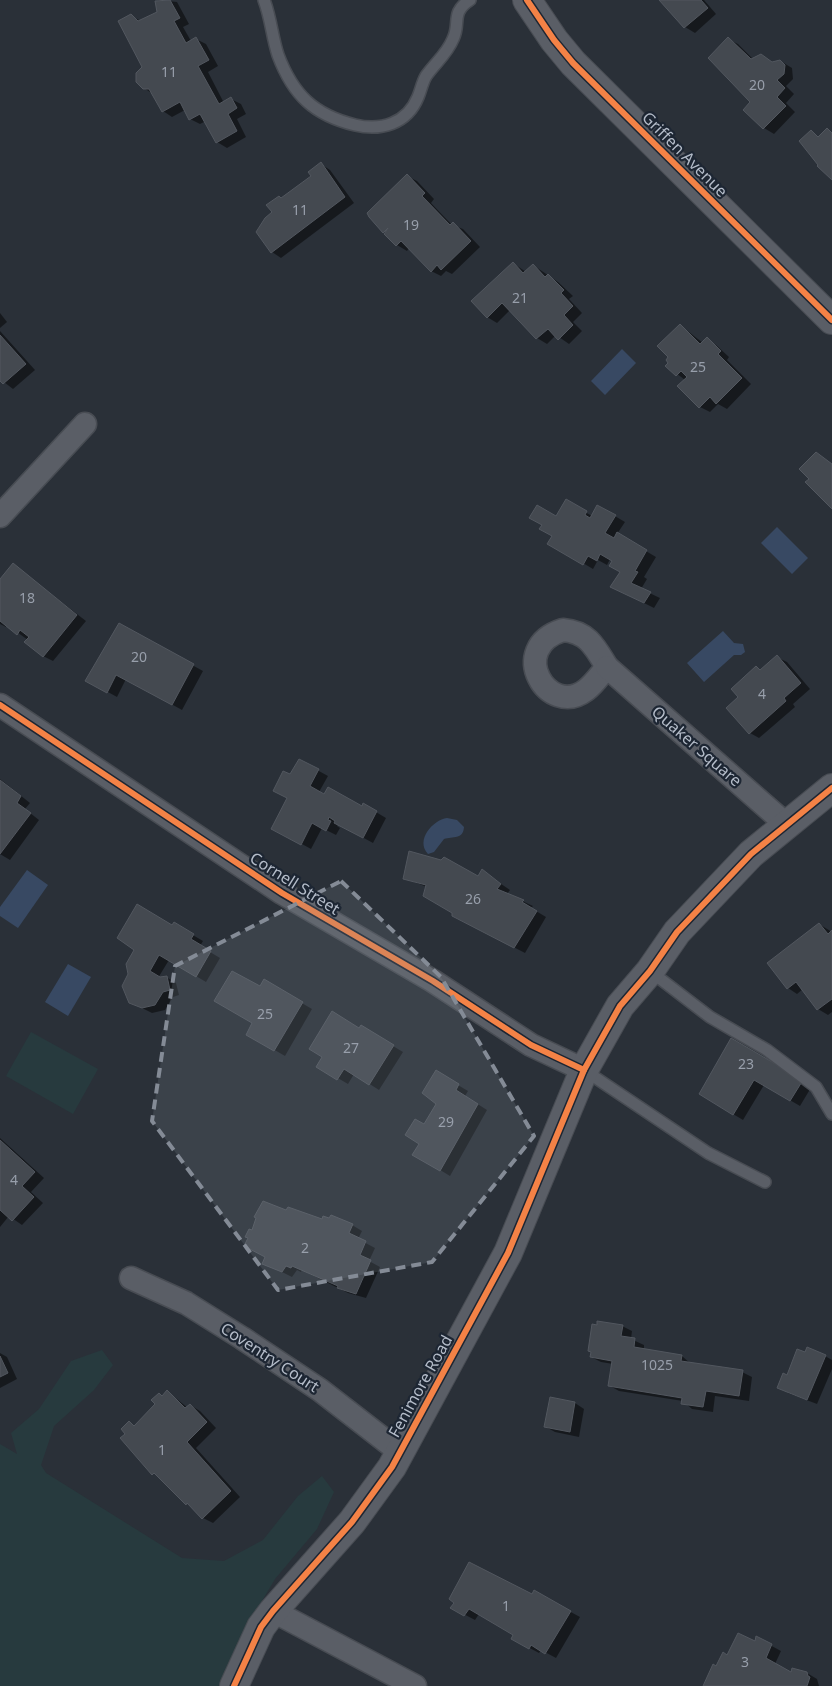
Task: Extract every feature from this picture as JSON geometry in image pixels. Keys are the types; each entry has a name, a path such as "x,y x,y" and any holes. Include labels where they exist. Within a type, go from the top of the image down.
{"street":[{"name":"Griffen Avenue","path":"528,0 550,34 574,63 832,320"},
{"path":"0,516 85,424"},
{"name":"Quaker Square","path":"607,667 787,825"},
{"name":"Cornell Street","path":"0,705 282,893 433,981 531,1045 584,1070"},
{"name":"Fenimore Road","path":"234,1686 261,1627 352,1522 392,1468 508,1253 584,1070 620,1006 650,971 677,932 751,854 832,788"},
{"name":"Coventry Court","path":"131,1278 186,1303 226,1328 320,1390 400,1452"},
{"path":"273,1611 415,1686"}],"lane":[{"path":"264,0 271,17 278,54 290,80 311,108 327,117 375,129 396,123 408,113 418,99 423,81 447,51 454,37 456,17 461,6 470,0"},
{"path":"650,971 710,1017 767,1050 816,1086 832,1114"},
{"path":"584,1070 708,1153 765,1182"}],"highlighted area":[{"path":"341,881 441,977 534,1136 432,1262 278,1290 152,1121 175,966"}],"green space":[{"path":"31,1032 98,1069 73,1114 6,1076"},
{"path":"102,1350 113,1365 94,1390 54,1426 41,1465 46,1473 182,1558 224,1561 263,1540 298,1496 322,1476 334,1492 317,1529 275,1579 259,1606 222,1686 0,1686 0,1444 17,1454 11,1433 39,1409 71,1361"}],"water":[{"path":"622,349 636,363 605,395 591,381"},
{"path":"777,527 808,558 792,574 761,543"},
{"path":"723,631 734,643 743,644 745,652 741,655 734,655 704,682 687,663"},
{"path":"447,818 457,820 464,827 462,834 457,837 444,839 434,852 428,854 424,843 427,831 436,822"},
{"path":"27,870 48,885 18,928 0,916 0,907"},
{"path":"68,964 91,977 68,1016 45,1002"}],"building":[{"path":"170,0 180,18 174,21 186,43 196,37 209,60 198,66 219,104 231,97 237,108 228,114 237,131 216,143 200,114 189,120 180,102 162,112 149,89 143,89 136,82 136,73 142,67 118,21 131,14 138,21 157,12 155,1"},
{"path":"659,0 701,0 708,8 684,28"},
{"path":"728,37 751,59 761,54 772,62 780,60 785,65 784,74 777,80 785,88 777,97 786,106 763,129 743,110 750,102 708,58"},
{"path":"827,128 832,133 832,180 817,166 799,141 811,130 818,137"},
{"path":"321,162 345,197 271,253 256,232 265,218 272,212 266,205 279,196 281,198 311,176 308,172"},
{"path":"407,174 425,193 422,196 450,225 453,222 471,241 441,270 437,265 431,272 401,241 396,246 384,234 388,228 383,233 367,213"},
{"path":"513,262 523,273 533,264 545,277 548,274 564,290 561,293 573,306 564,315 573,325 558,340 548,329 536,339 502,303 487,318 471,301"},
{"path":"680,324 700,344 707,337 721,351 718,354 742,378 716,404 710,397 699,408 677,386 687,377 681,371 676,376 665,366 668,363 666,360 668,357 657,346"},
{"path":"0,335 26,364 3,384 0,381"},
{"path":"816,452 832,464 832,509 805,482 809,479 799,469"},
{"path":"566,499 587,511 585,515 590,518 597,505 616,515 605,533 614,538 617,532 647,550 635,571 638,572 631,583 651,592 644,603 610,587 620,572 609,566 612,561 600,554 597,561 588,556 583,565 547,544 552,536 539,529 542,525 529,518 537,505 556,516"},
{"path":"13,563 77,615 43,657 24,642 29,637 20,630 17,635 0,621 0,579"},
{"path":"119,623 194,664 172,705 116,675 107,693 85,681"},
{"path":"777,655 801,683 784,698 786,701 749,734 726,708 738,697 731,689 756,666 760,670"},
{"path":"299,759 319,769 310,786 324,794 328,787 362,806 363,803 377,811 363,838 334,823 335,821 329,817 328,820 331,821 326,831 312,823 301,845 271,829 287,798 273,791 283,771 290,774"},
{"path":"0,780 21,796 17,803 31,813 0,854"},
{"path":"409,851 441,860 444,857 478,876 482,869 501,884 497,889 524,900 522,902 537,911 514,948 452,916 452,913 423,896 426,885 403,879"},
{"path":"137,904 172,925 174,922 194,934 191,939 211,951 196,977 159,955 150,971 160,977 167,976 170,990 163,992 155,1005 142,1008 129,1003 122,986 128,974 126,964 134,950 117,938"},
{"path":"819,923 828,934 832,930 832,999 817,1010 796,982 787,989 767,963"},
{"path":"232,971 260,986 264,979 303,1002 274,1051 246,1035 252,1023 214,1001"},
{"path":"332,1011 359,1028 361,1025 394,1045 369,1085 344,1069 337,1080 316,1067 322,1057 309,1049"},
{"path":"731,1038 803,1080 790,1101 754,1080 733,1115 699,1094"},
{"path":"436,1070 459,1084 456,1090 478,1104 440,1171 412,1155 419,1144 405,1135 415,1119 424,1124 436,1104 422,1093"},
{"path":"0,1140 35,1172 22,1186 34,1197 12,1221 0,1210"},
{"path":"263,1201 286,1210 288,1207 322,1219 323,1216 329,1218 331,1215 353,1224 349,1233 366,1241 360,1255 371,1260 356,1294 337,1288 338,1286 292,1266 291,1268 286,1266 282,1272 262,1264 265,1257 244,1246 248,1238 245,1237 249,1229 252,1230 256,1218 254,1217"},
{"path":"597,1321 623,1325 621,1336 635,1338 634,1347 682,1355 681,1361 743,1370 739,1396 706,1391 703,1407 681,1404 682,1398 608,1386 612,1361 590,1357 591,1352 588,1351 592,1324 597,1325"},
{"path":"807,1347 826,1355 807,1400 777,1388 783,1373 787,1375 797,1349 805,1352"},
{"path":"0,1356 8,1373 0,1377"},
{"path":"167,1390 185,1408 190,1404 207,1422 187,1442 231,1491 202,1519 154,1473 152,1475 120,1438 125,1434 121,1429 129,1421 134,1426 155,1404 151,1400 159,1393 162,1396"},
{"path":"550,1397 575,1402 570,1432 544,1427"},
{"path":"469,1562 532,1594 534,1590 571,1611 545,1654 531,1645 529,1649 511,1639 513,1635 469,1609 464,1616 450,1608 454,1603 449,1599"},
{"path":"738,1633 755,1641 756,1636 772,1644 766,1658 791,1672 792,1668 807,1672 810,1677 807,1686 703,1686 713,1664 716,1666 723,1652 727,1655"}],"cycle path":[{"path":"527,0 554,40 573,63 832,320"},
{"path":"0,705 282,893 433,981 531,1045 584,1070"},
{"path":"234,1686 261,1627 352,1522 392,1467 508,1253 584,1070 620,1006 650,971 677,932 751,854 832,788"}]}
